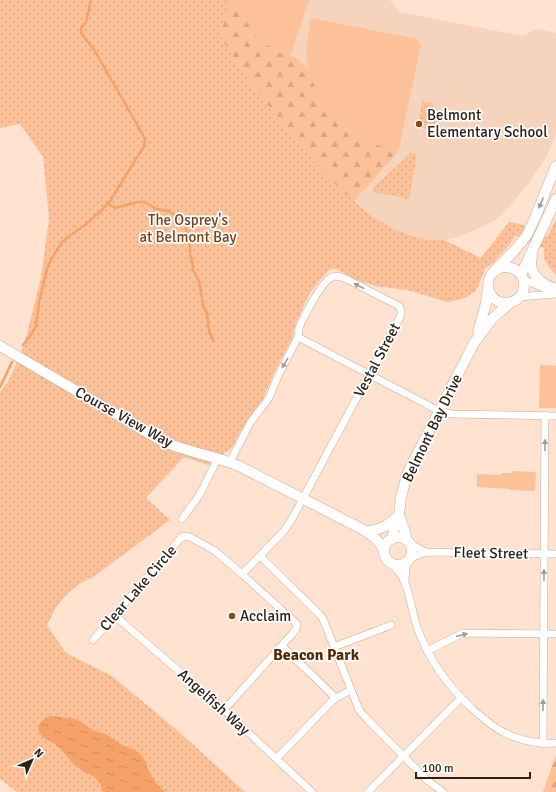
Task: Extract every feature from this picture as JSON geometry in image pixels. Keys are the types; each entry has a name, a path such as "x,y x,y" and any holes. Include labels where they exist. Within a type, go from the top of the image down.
{"street":[{"name":"Belmont Bay Drive","path":"556,166 527,235 490,276 481,324 474,343 407,475 401,497 399,515 391,539 385,546 384,551 387,559 398,570 405,582 416,626 427,651 442,676 461,698 482,718 506,734 523,740 543,744 556,743"},
{"path":"515,299 523,290 524,286 522,277 556,199"},
{"path":"534,248 531,265 535,274 542,282 556,292"},
{"path":"496,270 502,267 510,267 516,270 522,277 545,289 556,292"},
{"name":"Vestal Street","path":"230,462 250,423 272,393 280,370 298,337 301,323 316,296 331,277 340,276 399,306 401,313 303,498"},
{"path":"488,288 491,295 497,300 504,302 556,292"},
{"name":"Belmont Bay Drive","path":"474,343 492,319 515,299"},
{"path":"298,337 439,411 452,414 556,416"},
{"name":"Course View Way","path":"0,346 160,440 176,447 230,462 366,530 391,539"},
{"path":"543,744 545,415"},
{"path":"182,519 200,494 218,458"},
{"path":"242,574 284,532 303,498"},
{"name":"Belmont Bay Drive","path":"399,515 412,553 409,560 405,582"},
{"path":"366,530 378,530 386,526 399,515"},
{"name":"Course View Way","path":"366,530 378,540 384,551"},
{"name":"Clear Lake Circle","path":"93,640 183,536 190,537 215,551 297,624 296,629 282,646 224,710"},
{"path":"391,539 398,537 404,538 409,542"},
{"name":"Fleet Street","path":"409,542 426,552"},
{"name":"Fleet Street","path":"409,560 426,552 556,554"},
{"path":"260,556 320,615 325,623 357,706 362,714 427,780 443,792"},
{"path":"391,563 400,565 409,560"},
{"name":"Angelfish Way","path":"114,615 224,710 312,792"},
{"path":"334,647 392,625"},
{"path":"427,651 463,633 556,634"},
{"path":"282,646 336,698"},
{"path":"276,758 336,698 351,690"},
{"path":"368,792 461,698"}],"shaded area":[{"name":"Belmont Elementary School","path":"231,0 390,0 399,12 523,36 536,29 556,33 556,133 547,156 528,184 508,208 495,220 477,229 457,237 444,240 429,240 412,236 392,228 370,215 336,185"}],"green space":[{"name":"The Osprey's at Belmont Bay","path":"0,0 231,0 220,35 231,55 254,88 305,152 336,185 370,215 392,228 412,236 429,240 444,240 481,258 509,222 521,224 547,237 556,219 556,275 544,259 544,248 515,235 511,243 494,262 485,269 475,291 467,297 458,300 448,302 407,290 375,286 354,279 337,269 328,271 311,292 305,303 295,325 292,339 275,371 264,397 240,432 232,448 208,465 184,457 146,498 170,520 96,575 79,584 64,597 55,609 47,625 66,653 112,676 178,731 245,792 17,792 0,779 0,392 10,378 24,345 41,278 49,218 43,157 20,124 0,128"},
{"path":"228,0 240,0 246,21 254,33 264,43 282,54 290,57 293,56 308,69 322,100 335,117 352,132 371,143 399,149 354,201 336,185 305,152 254,88 231,55 220,35"},
{"path":"240,0 309,0 290,57 264,43 254,33 246,21"},
{"path":"311,18 417,39 421,44 399,149 381,146 357,135 336,117 326,106 313,83 309,71 307,44"},
{"path":"422,101 433,103 436,130 418,127"},
{"path":"411,153 417,154 409,199 373,192 374,187"},
{"path":"540,365 556,366 556,408 539,408"},
{"path":"512,471 536,472 535,491 477,487 477,474 501,475 502,473 511,473"},
{"path":"556,756 556,792 543,792 554,760"}],"water":[{"path":"51,716 76,719 95,731 106,734 124,746 134,749 143,757 156,783 165,792 103,792 99,782 93,776 77,767 60,748 39,733 38,730 41,723 44,719"}],"waterway":[{"path":"23,345 36,326 39,303 45,277 48,266 55,253 62,242 85,225 110,201 144,146 145,140 143,135 95,51 81,33 81,28 86,22 91,0"},
{"path":"108,204 116,208 138,202 145,202 157,209 168,211 179,217 184,222 190,246 193,270 199,281 203,304 207,313 209,331 213,340"},
{"path":"0,387 12,362"}],"place":[{"name":"Belmont Elementary School","path":"419,124"},
{"name":"Acclaim","path":"232,616"}],"district":[{"name":"Beacon Park","path":"316,654"}]}
